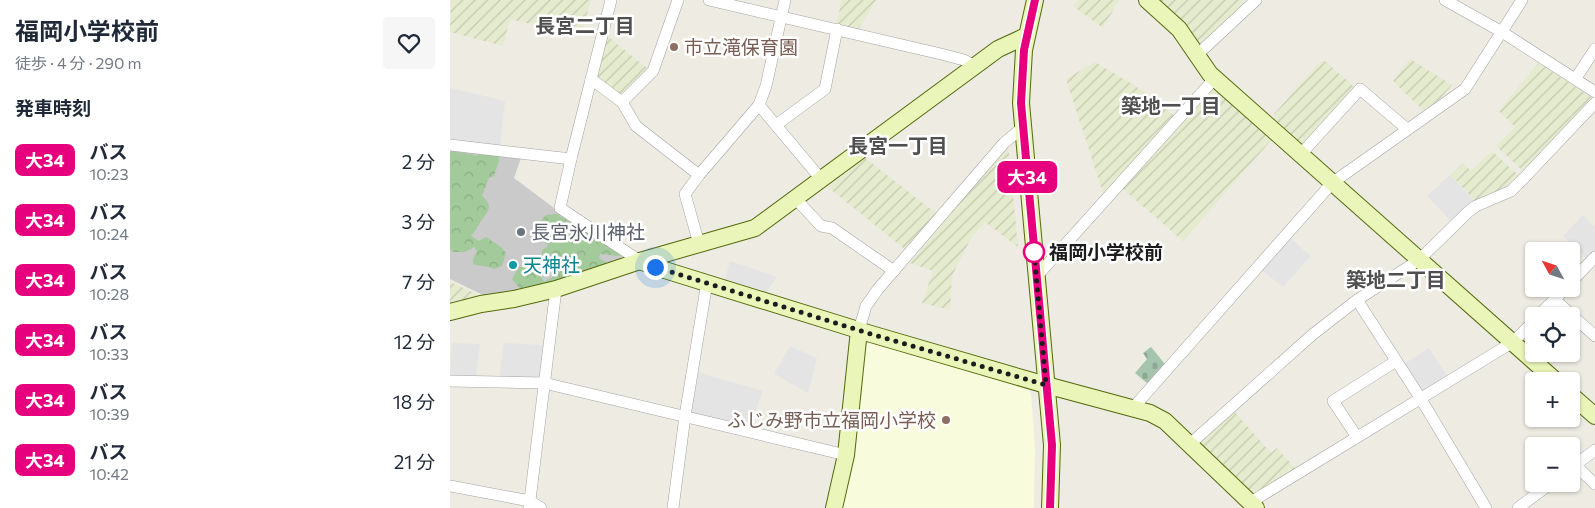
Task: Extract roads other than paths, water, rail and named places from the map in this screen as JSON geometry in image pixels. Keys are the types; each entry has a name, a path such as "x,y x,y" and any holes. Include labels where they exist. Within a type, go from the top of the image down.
{"street":[{"path":"611,0 560,208 640,261 655,267 859,330 1159,417 1190,444 1248,504 1513,342 1525,330"},
{"path":"622,102 653,71 678,0"},
{"path":"709,0 941,54 964,60 975,66"},
{"path":"699,244 685,194 759,105 766,86 785,0"},
{"path":"1035,0 1026,36 1022,71 1022,128 1052,445 1050,508"},
{"path":"1146,0 1179,28 1214,78 1546,372"},
{"path":"1197,55 1256,0"},
{"path":"1445,0 1502,32 1595,92"},
{"path":"1133,408 1332,183 1465,89 1522,0"},
{"path":"776,125 825,89 838,29"},
{"path":"450,312 480,304 556,290 640,261 755,228 998,49 1026,36"},
{"path":"1576,78 1595,49"},
{"path":"1036,277 1214,78"},
{"path":"591,79 622,102 636,126 699,175"},
{"path":"1301,154 1360,89 1407,129"},
{"path":"1190,444 1312,335 1357,300 1419,260 1476,206 1500,197 1518,185 1595,103"},
{"path":"759,105 821,179"},
{"path":"834,508 846,455 859,330 866,306 1004,143 1022,128"},
{"path":"450,145 571,159"},
{"path":"795,198 821,226 832,228 894,271"},
{"path":"1580,273 1595,258"},
{"path":"673,508 685,416 707,282"},
{"path":"530,504 556,290"},
{"path":"1357,300 1486,508"},
{"path":"1547,307 1554,300 1595,336"},
{"path":"1357,437 1333,401 1396,361"},
{"path":"450,381 544,383 846,455"},
{"path":"1580,403 1595,416"},
{"path":"1580,461 1595,450"},
{"path":"1580,472 1595,484"},
{"path":"450,486 541,508"},
{"path":"1518,508 1539,492"}],"place":[{"name":"市立滝保育園","path":"674,47"},
{"name":"長宮氷川神社","path":"521,232"},
{"name":"福岡小学校前","path":"1034,252"},
{"name":"天神社","path":"513,265"},
{"name":"ふじみ野市立福岡小学校","path":"946,420"}],"district":[{"name":"長宮二丁目","path":"585,26"},
{"name":"築地一丁目","path":"1171,106"},
{"name":"長宮一丁目","path":"898,146"},
{"name":"築地二丁目","path":"1396,280"}]}
